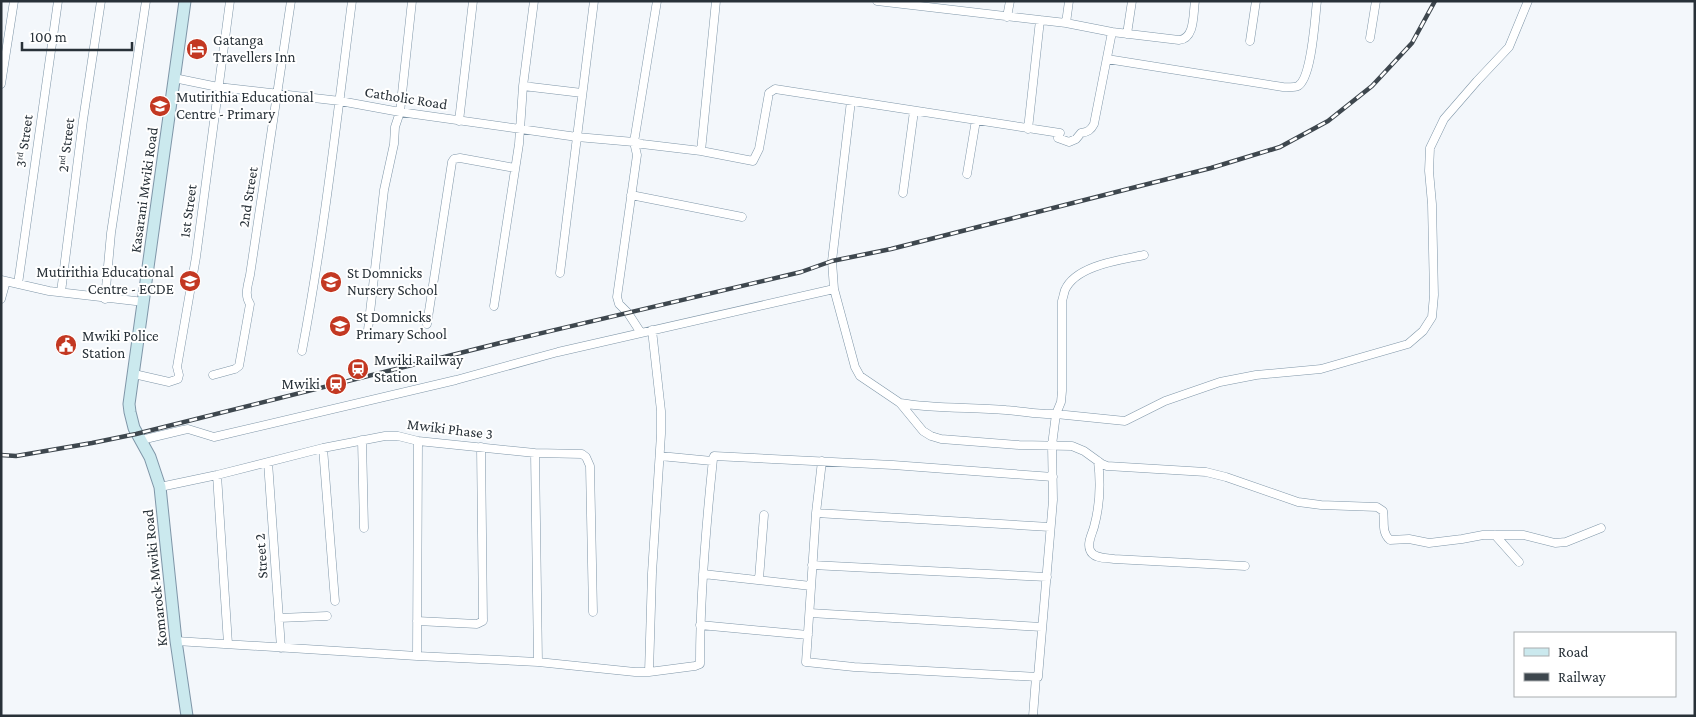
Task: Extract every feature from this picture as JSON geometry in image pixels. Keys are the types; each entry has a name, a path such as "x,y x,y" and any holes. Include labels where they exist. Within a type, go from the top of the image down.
{"main road":[{"name":"Kasarani Mwiki Road","path":"141,440 136,434 130,412 185,1"},
{"name":"Komarock-Mwiki Road","path":"141,440 150,457 160,486 176,641 187,716"}],"street":[{"path":"1,84 14,1"},
{"name":"3ʳᵈ Street","path":"18,284 58,1"},
{"name":"2ⁿᵈ Street","path":"61,292 83,120 101,1"},
{"path":"105,299 111,233 146,1"},
{"name":"1st Street","path":"134,374 169,382 178,379 178,367 196,256 230,1"},
{"name":"2nd Street","path":"213,376 240,366 250,304 247,299 247,288 291,1"},
{"path":"302,351 340,101 352,1"},
{"path":"368,330 384,190 400,112 412,1"},
{"path":"459,120 473,1"},
{"path":"494,306 515,168 534,1"},
{"path":"560,273 594,1"},
{"path":"641,333 628,313 619,304 617,298 637,154 634,142 657,1"},
{"path":"701,151 716,1"},
{"path":"877,1 1066,23 1127,34 1184,39 1189,34 1195,1"},
{"path":"950,11 951,1"},
{"path":"1007,17 1010,1"},
{"path":"1066,23 1069,1"},
{"path":"1127,34 1132,1"},
{"path":"1250,41 1256,1"},
{"path":"1107,59 1283,87 1298,86 1306,76 1312,49 1317,1"},
{"path":"1370,38 1376,1"},
{"path":"900,403 918,406 1007,410 1040,415 1056,414 1125,421 1165,401 1220,382 1256,375 1321,369 1408,344 1423,332 1432,318 1434,295 1432,204 1428,171 1430,148 1444,119 1476,81 1509,47 1528,1"},
{"path":"1028,129 1040,20"},
{"path":"1112,32 1092,128 1069,142 1058,138 1060,133 851,101 832,261 834,289 855,367 860,376 900,403 923,432 931,436 941,439 1019,445 1072,446 1084,451 1098,462 1107,466 1206,472 1298,502 1321,505 1377,506 1383,511 1384,530 1390,540 1409,539 1429,543 1483,535 1524,535 1555,543 1566,542 1601,528"},
{"name":"Catholic Road","path":"174,78 218,87 340,101 400,112 577,137 701,151 753,162 759,149 769,93 772,90 776,89 851,101"},
{"path":"523,86 582,93"},
{"path":"903,193 914,111"},
{"path":"966,174 976,120"},
{"path":"427,324 452,162 460,158 515,168"},
{"path":"631,195 742,217"},
{"path":"1033,716 1036,677 1039,676 1047,576 1053,477 1052,445 1056,414 1061,402 1062,391 1062,301 1066,288 1083,271 1094,266 1144,255"},
{"path":"1,299 4,280 39,290 144,302"},
{"path":"141,440 188,429 214,437 456,380 558,352 834,289"},
{"path":"649,672 651,582 660,456 661,411 652,330"},
{"name":"Mwiki Phase 3","path":"160,486 217,475 323,448 385,436 398,436 418,442 481,448 582,454 589,460 593,612"},
{"path":"362,440 364,528"},
{"path":"417,656 418,442"},
{"path":"323,448 335,601"},
{"path":"417,621 477,624 483,621 481,448"},
{"path":"535,452 538,662"},
{"path":"176,641 538,662 610,670 649,672 698,666 700,661 700,625 706,518 712,461 716,455 1053,477"},
{"path":"660,456 712,461"},
{"path":"822,461 812,565 807,662 854,667 1036,677"},
{"name":"Street 2","path":"268,462 281,648"},
{"path":"1098,462 1100,481 1098,504 1089,542 1089,549 1092,554 1114,559 1245,566"},
{"path":"217,475 228,644"},
{"path":"816,513 1050,528"},
{"path":"759,579 764,515"},
{"path":"1495,535 1519,562"},
{"path":"812,565 1047,576"},
{"path":"703,574 811,586"},
{"path":"810,613 1042,627"},
{"path":"279,618 327,616"},
{"path":"700,625 808,636"}],"railway":[{"path":"1,455 16,456 136,434 504,342 801,272 832,261 891,249 1211,168 1280,147 1328,121 1372,86 1412,43 1435,1"}],"place":[{"name":"Gatanga Travellers Inn","path":"197,49"},
{"name":"Mutirithia Educational Centre - Primary","path":"160,106"},
{"name":"Mutirithia Educational Centre - ECDE","path":"190,281"},
{"name":"St Domnicks Nursery School","path":"331,282"},
{"name":"St Domnicks Primary School","path":"340,326"},
{"name":"Mwiki Police Station","path":"66,345"},
{"name":"Mwiki Railway Station","path":"358,369"},
{"name":"Mwiki","path":"336,384"}]}
